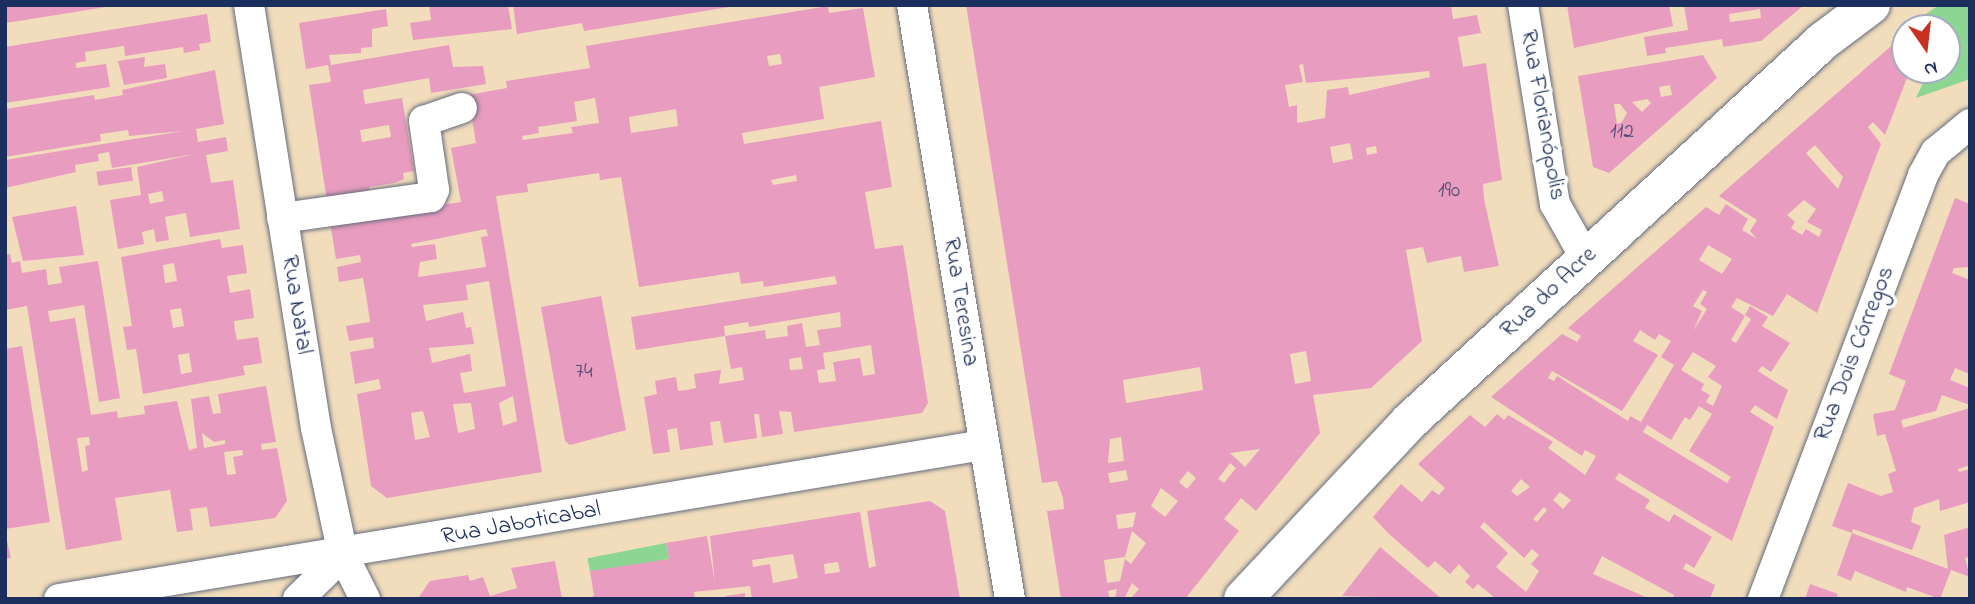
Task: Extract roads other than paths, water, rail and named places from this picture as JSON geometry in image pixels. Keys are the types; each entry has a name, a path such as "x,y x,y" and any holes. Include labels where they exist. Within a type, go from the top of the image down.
{"main road":[{"name":"Rua do Acre","path":"1243,599 1410,421 1823,41 1871,5"}],"street":[{"name":"Rua Natal","path":"249,5 316,428 343,555 365,599"},
{"name":"Rua Teresina","path":"912,5 1010,599"},
{"name":"Rua Florianópolis","path":"1523,5 1555,204 1586,259"},
{"path":"282,218 431,197 434,190 424,121 462,108"},
{"name":"Rua Dois Córregos","path":"1763,599 1923,175 1936,152 1970,124"},
{"name":"Rua Jaboticabal","path":"59,599 343,555 983,445"},
{"path":"298,599 343,555"}]}
